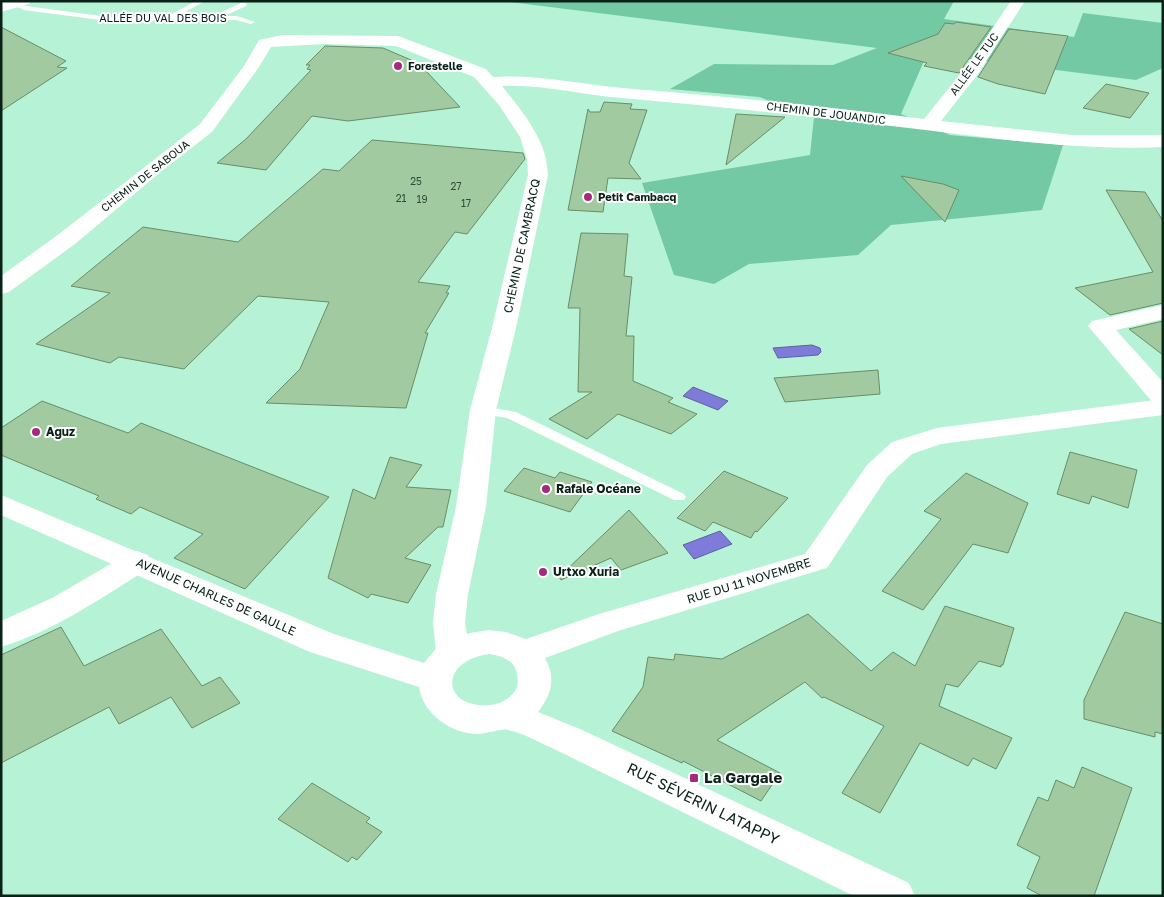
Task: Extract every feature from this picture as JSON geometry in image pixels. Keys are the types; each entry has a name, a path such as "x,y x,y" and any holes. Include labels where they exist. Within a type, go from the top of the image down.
{"street":[{"name":"ALLÉE LE TUC","path":"929,125 972,70 1018,1"},
{"name":"CHEMIN DE CAMBRACQ","path":"265,43 282,40 325,39 398,41 480,73 490,82 528,136 537,158 538,175 504,328 483,410 471,507 452,594 444,666"},
{"name":"CHEMIN DE SABOUA","path":"1,287 67,239 150,170 206,128 246,75 265,43"},
{"name":"CHEMIN DE JOUANDIC","path":"490,82 505,80 590,90 692,98 1008,135 1122,144 1163,142"},
{"path":"1163,312 1100,326 1163,398"},
{"name":"RUE DU 11 NOVEMBRE","path":"523,653 610,622 816,561 877,471 902,448 937,436 1163,407"},
{"name":"AVENUE CHARLES DE GAULLE","path":"1,504 322,643 444,666"},
{"path":"1,635 63,606 137,562"},
{"path":"489,642 507,645 523,653 533,664 537,678 534,692 524,705 509,715 488,720 466,718 448,710 437,695 444,666 470,645 489,642"},
{"name":"RUE SÉVERIN LATAPPY","path":"509,715 567,739 896,896"}],"lane":[{"path":"166,19 202,1"},
{"name":"ALLÉE DU VAL DES BOIS","path":"12,4 24,8 90,17 236,18 251,22"},
{"path":"213,18 243,4"},
{"path":"483,410 511,416 679,497"}],"green space":[{"path":"503,1 954,1 944,19 1074,37 1083,13 1163,23 1163,68 1136,80 927,54 901,114 950,135 1063,145 1042,210 891,225 858,255 749,264 714,284 674,275 642,183 810,155 814,117 759,97 670,89 714,64 833,65 877,48"}],"shaded area":[{"path":"812,345 820,348 821,352 818,355 778,358 773,348"},
{"path":"693,387 728,401 718,410 683,396"},
{"path":"720,531 732,544 694,559 683,545"}],"building":[{"path":"956,22 991,27 959,73 924,66 927,63 888,53 938,34 945,23 954,24"},
{"path":"1,27 66,61 57,67 67,68 1,111"},
{"path":"1009,29 1068,36 1045,94 998,84 978,77"},
{"path":"325,46 383,48 411,60 408,61 425,70 460,107 348,121 312,116 266,170 217,163 246,139 311,70 307,69 310,65 306,65"},
{"path":"1106,84 1149,93 1130,118 1083,108"},
{"path":"604,102 632,104 630,109 647,110 629,163 641,179 608,178 603,212 568,210 588,109 590,112 600,112"},
{"path":"736,114 785,117 726,165"},
{"path":"372,140 523,153 525,159 467,234 455,232 418,282 450,286 446,293 449,293 425,333 428,333 406,408 266,403 300,369 329,302 258,296 184,369 119,357 110,363 36,344 110,293 71,286 143,227 238,242 323,169 339,171"},
{"path":"901,176 943,184 959,190 945,222"},
{"path":"1106,190 1145,192 1163,221 1163,303 1110,315 1075,288 1153,272"},
{"path":"581,233 628,234 624,276 632,277 626,336 634,336 633,381 673,398 668,402 697,414 671,434 618,414 587,439 549,419 592,392 578,392 580,308 568,308"},
{"path":"1163,321 1163,355 1129,329"},
{"path":"878,370 880,394 785,402 774,378"},
{"path":"42,401 128,433 141,423 329,497 245,589 174,558 203,534 140,507 131,514 96,499 99,496 1,455 1,428"},
{"path":"1070,452 1137,470 1128,508 1092,496 1089,504 1057,494"},
{"path":"390,457 422,465 406,487 451,490 443,527 438,527 405,558 431,565 408,603 371,594 368,598 328,578 353,489 375,499"},
{"name":"Rafale Océane","path":"524,468 555,478 560,472 592,482 570,512 504,491"},
{"path":"724,471 788,498 757,532 755,531 751,538 713,522 705,531 677,518"},
{"path":"966,473 1028,503 1008,553 973,544 923,610 882,591 941,519 924,511"},
{"path":"629,510 668,553 621,570 611,558 561,580 559,577"},
{"path":"945,606 1014,628 1003,665 1001,667 979,661 958,687 946,684 939,706 1012,738 996,769 973,758 968,766 920,743 880,813 842,793 884,726 824,697 822,698 805,682 717,740 780,773 761,801 683,761 682,763 612,731 643,687 648,657 674,660 675,654 722,659 808,614 871,671 893,652 915,666"},
{"path":"1125,612 1163,624 1163,734 1155,732 1155,737 1084,719 1084,700"},
{"path":"61,627 84,666 161,629 202,686 220,677 240,703 192,728 171,697 119,724 109,707 1,763 1,655"},
{"path":"1082,767 1132,788 1094,896 1042,896 1027,888 1040,857 1017,845 1038,797 1048,801 1056,780 1074,788"},
{"path":"312,783 370,818 366,822 382,832 357,860 352,857 348,862 278,819"}],"place":[{"name":"Forestelle","path":"398,66"},
{"name":"Petit Cambacq","path":"588,197"},
{"name":"Aguz","path":"36,432"},
{"name":"Rafale Océane","path":"546,489"},
{"name":"Urtxo Xuria","path":"543,572"},
{"name":"La Gargale","path":"694,778"}]}
